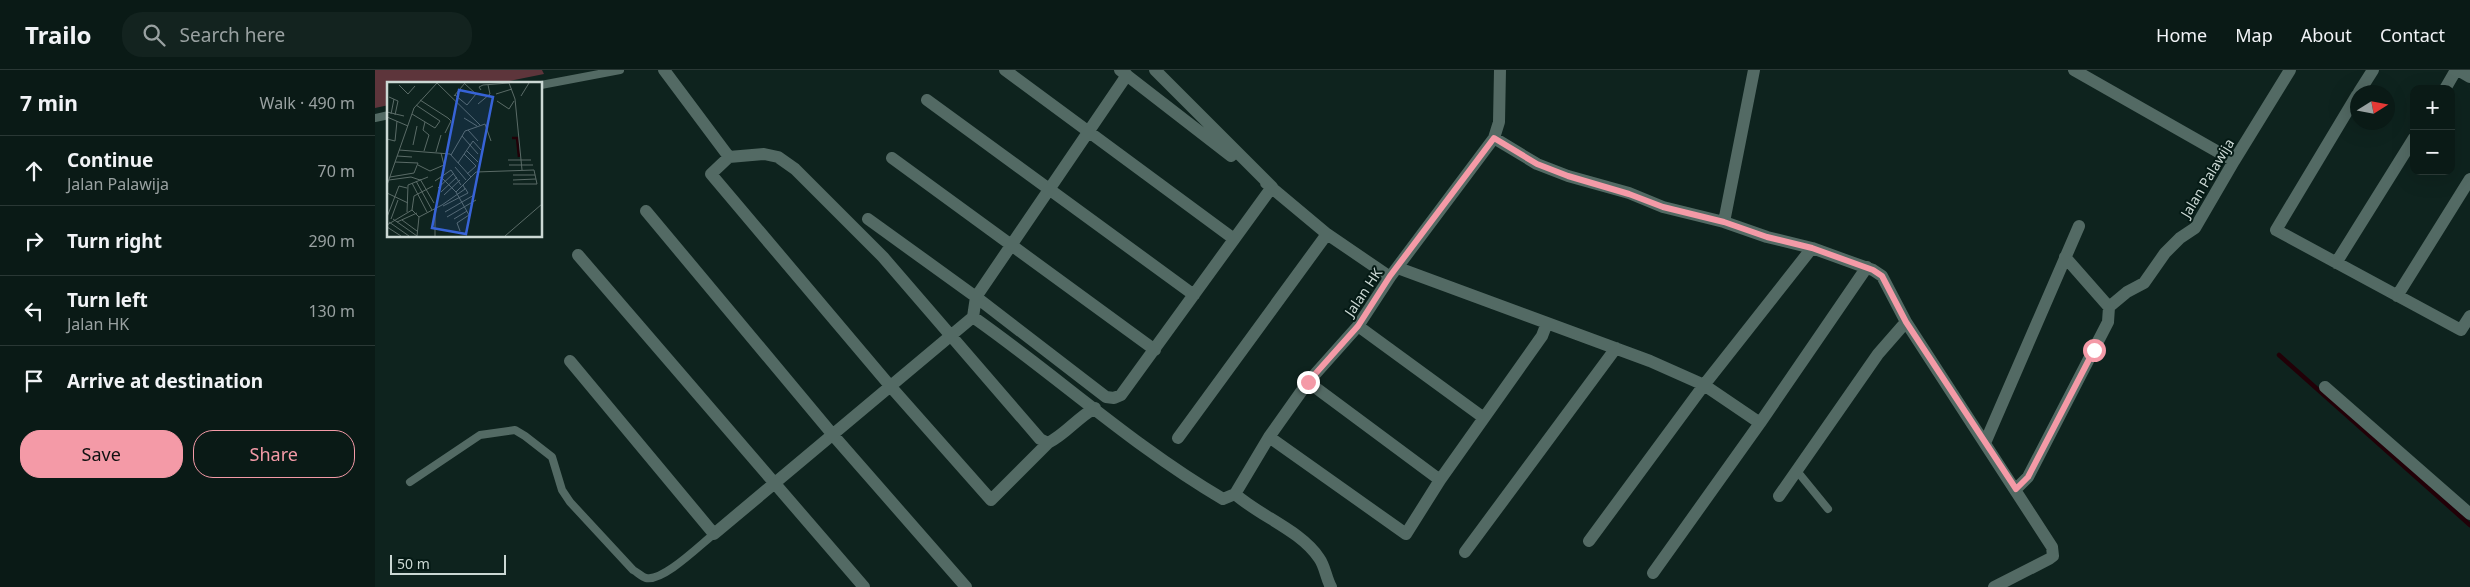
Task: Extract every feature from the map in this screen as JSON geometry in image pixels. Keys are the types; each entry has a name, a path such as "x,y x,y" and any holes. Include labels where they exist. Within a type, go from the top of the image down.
{"street":[{"path":"664,70 729,157"},
{"path":"1005,70 1234,239"},
{"path":"1155,70 1272,187"},
{"name":"Jalan HK","path":"1235,494 1269,437 1308,382 1358,326 1394,272 1494,138 1499,122 1500,70"},
{"path":"1724,222 1754,70"},
{"path":"2074,70 2233,161"},
{"path":"2364,85 2373,70"},
{"path":"2448,85 2457,70 2470,77"},
{"name":"Jalan Palawija","path":"2109,307 2127,292 2145,283 2165,253 2180,238 2195,228 2288,71"},
{"path":"570,362 714,534 973,317 976,297 1011,243 1089,133 1124,73 1272,187 1327,234 1394,272 1616,348 1705,385 1761,423"},
{"path":"927,100 1194,295"},
{"path":"2350,107 2276,230 2461,330 2470,316"},
{"path":"1494,138 1537,164 1568,176 1691,215 1724,222 1767,237 1812,248 1867,267 1882,276 1906,322 2050,543 2053,556 1995,587"},
{"path":"2336,263 2410,144"},
{"path":"1048,443 1040,439 883,257 795,169 778,157 764,154 729,157 711,174 891,387 991,500 1048,443 1061,436 1083,414 1095,408"},
{"path":"892,158 1011,243 1155,350"},
{"path":"2397,296 2470,179"},
{"path":"867,219 976,297 1106,397 1114,398 1121,396 1272,187"},
{"path":"645,211 833,435 966,587"},
{"path":"1985,443 2079,226"},
{"path":"1178,438 1327,234"},
{"path":"1589,541 1705,385 1812,248"},
{"path":"578,255 864,587"},
{"path":"2016,489 2028,477 2108,322 2109,307 2065,257"},
{"path":"1653,573 1761,423 1867,267"},
{"path":"973,317 1019,349 1197,484 1223,499 1235,494 1249,506 1309,545 1321,560 1331,587"},
{"path":"1779,496 1878,354 1906,322"},
{"path":"1269,437 1406,534 1440,480 1542,336 1547,323"},
{"path":"1358,326 1484,418"},
{"path":"1465,552 1616,348"},
{"path":"1308,382 1440,480"},
{"path":"2325,387 2470,514"}],"lane":[{"path":"543,85 620,70"},
{"path":"410,482 480,435 515,430 552,457 562,490 570,502 633,570 646,578 655,578 665,573 714,534"},
{"path":"1797,472 1828,509"}],"shaded area":[{"path":"375,70 542,70 544,74 504,82 387,82 387,105 375,108"}],"waterway":[{"path":"2279,355 2470,525"}],"route":[{"path":"1308,382 1358,326 1390,276 1398,268 1494,138 1537,164 1568,176 1629,194 1663,207 1724,222 1767,237 1812,248 1873,270 1882,276 1906,322 2016,489 2028,477 2094,350"}]}
